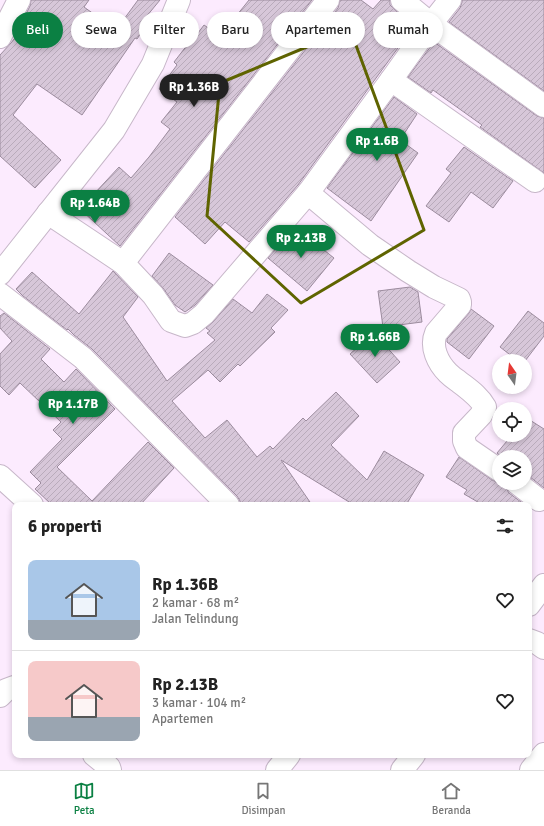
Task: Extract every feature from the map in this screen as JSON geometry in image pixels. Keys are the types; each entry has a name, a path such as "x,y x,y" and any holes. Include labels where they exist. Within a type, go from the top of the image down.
{"street":[{"path":"0,37 19,0"},
{"path":"0,274 114,130 153,64 179,0"},
{"path":"123,263 328,0"},
{"path":"402,0 416,12"},
{"path":"440,12 450,0"},
{"path":"443,33 544,106"},
{"path":"48,213 123,263 153,295 171,321 185,326 193,323 204,314 308,193 414,48"},
{"path":"391,80 535,181"},
{"path":"308,193 370,245 414,275 459,299 460,305 436,333 433,345 448,374 473,392 485,407 481,415 464,433 464,441 467,448 492,465"},
{"path":"0,294 83,358 225,502"},
{"path":"0,476 29,502"},
{"path":"526,490 539,500"},
{"path":"532,601 544,585"},
{"path":"532,641 544,648"},
{"path":"0,696 6,690 12,688"},
{"path":"98,758 109,767 110,770"},
{"path":"277,770 287,758"},
{"path":"402,770 412,758"}],"highlighted area":[{"path":"350,29 424,230 301,303 207,216 220,83"}],"building":[{"path":"31,0 89,0 84,7 91,12 71,12 71,48 128,48 82,115 37,84 13,115 61,160 35,188 0,156 0,55 12,42 12,48 63,48 63,12 27,12"},
{"path":"138,0 160,0 150,12 139,12 139,36 137,39 135,38 131,44 131,12 129,12"},
{"path":"249,0 312,0 303,12 271,12 271,48 275,48 120,246 80,209 119,167 131,178 170,129 161,122 177,102 159,89 177,65 174,62 185,48 199,48 199,32 204,25 207,27 207,48 263,48 263,12 239,12"},
{"path":"340,0 361,0 373,9 381,0 390,0 390,5 398,12 373,12 373,48 398,48 298,185 249,242 225,222 205,244 175,217 307,48 365,48 365,12 335,12 338,8"},
{"path":"462,0 544,0 544,91 449,22 460,8"},
{"path":"430,48 442,48 537,116 544,118 544,173 480,127 482,125 433,90 431,93 408,77"},
{"path":"394,97 417,114 400,140 418,153 371,221 327,188"},
{"path":"464,147 513,181 493,208 471,192 449,222 426,206 451,173 446,169"},
{"path":"295,227 334,258 307,291 268,258"},
{"path":"169,253 213,285 195,305 185,312 175,305 152,276"},
{"path":"113,271 138,297 123,317 167,381 215,340 207,333 210,331 206,328 233,299 252,313 267,294 288,310 271,328 275,332 240,366 238,364 220,382 208,370 172,401 205,438 227,420 257,457 270,446 273,449 303,418 306,421 336,392 359,416 331,445 367,480 384,451 424,475 408,502 349,502 281,460 310,502 240,502 237,496 92,349 16,289 32,272 79,314"},
{"path":"410,287 418,292 422,322 383,327 378,291"},
{"path":"471,309 494,326 469,359 447,342 447,339"},
{"path":"528,311 544,323 544,336 530,354 509,354 500,347"},
{"path":"4,313 50,349 41,359 64,382 76,369 115,409 57,467 92,501 148,442 174,468 143,502 49,502 35,489 41,483 30,472 62,439 53,430 61,422 20,383 9,395 0,386 0,354 12,341 0,328 0,316"},
{"path":"374,333 400,362 377,383 350,354"},
{"path":"532,421 544,429 544,488 532,479 532,450 500,450 506,442 532,442"},
{"path":"459,457 492,480 492,490 507,490 521,502 478,502 464,494 467,490 446,477"}]}
